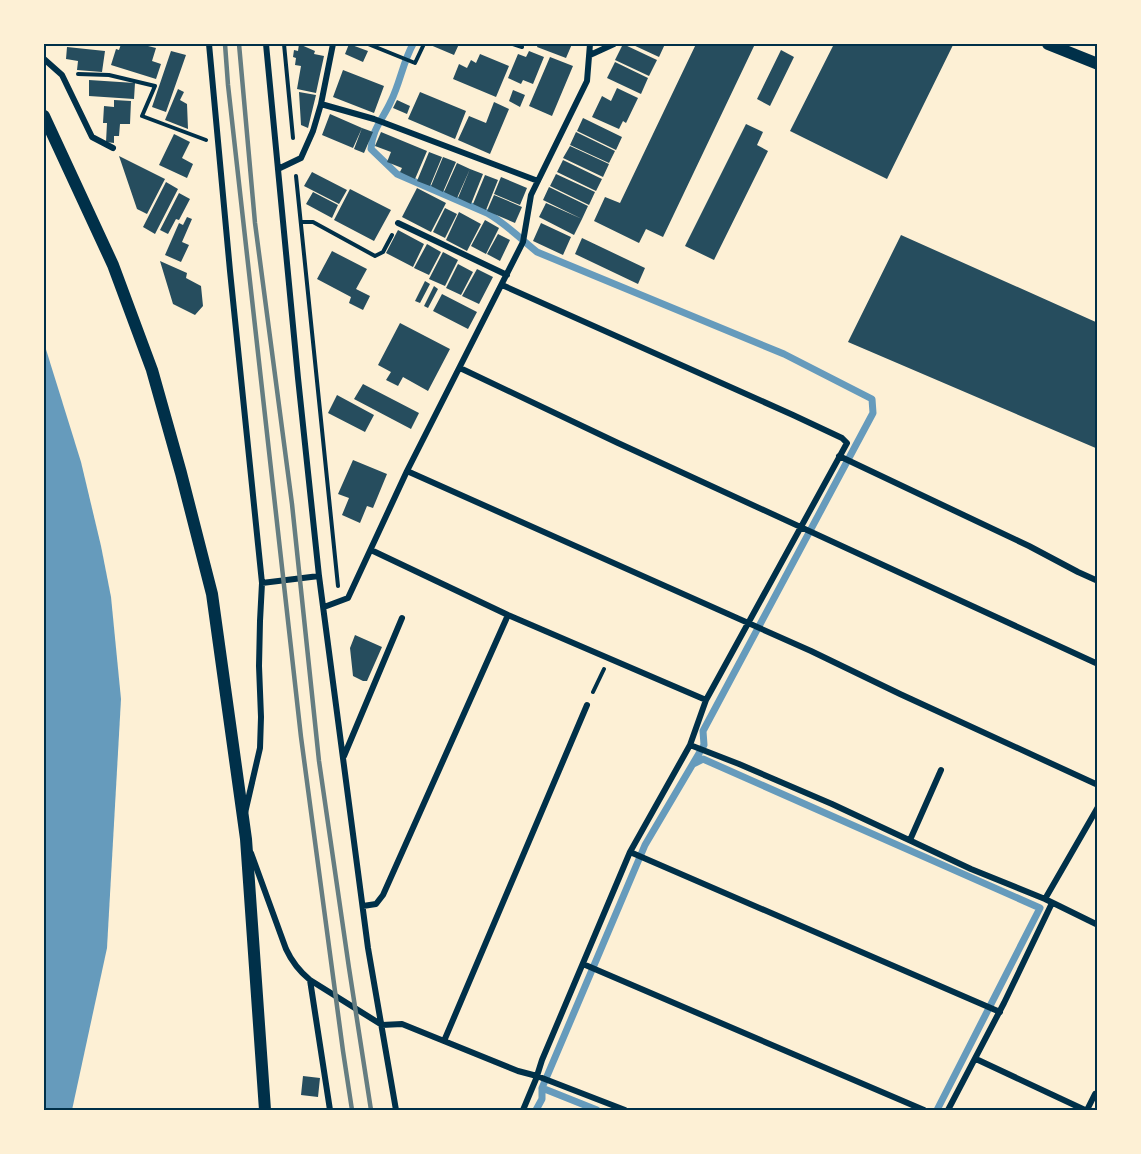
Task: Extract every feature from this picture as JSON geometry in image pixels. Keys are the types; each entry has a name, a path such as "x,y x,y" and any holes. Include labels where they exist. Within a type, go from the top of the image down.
{"main road":[{"path":"1048,44 1098,64"},
{"path":"44,116 113,265 152,370 212,594 246,839 265,1110"}],"street":[{"path":"209,44 262,583 259,666 260,748 243,821"},
{"path":"266,44 319,576 368,948 396,1110"},
{"path":"278,169 301,158 313,131 333,44"},
{"path":"324,607 348,598 407,471 523,242 531,195 587,81 590,44"},
{"path":"590,55 614,44"},
{"path":"44,59 62,75 92,137 113,148"},
{"path":"321,104 374,119 538,181"},
{"path":"398,223 507,275"},
{"path":"502,285 782,410 842,438 847,443 706,700 690,745 630,852 523,1110"},
{"path":"460,368 1098,664"},
{"path":"839,456 1098,580"},
{"path":"407,471 749,623 1098,785"},
{"path":"371,550 508,615 706,700"},
{"path":"262,583 319,576"},
{"path":"363,906 376,904 383,895 508,615"},
{"path":"344,758 402,618"},
{"path":"444,1041 587,705"},
{"path":"690,745 832,804 1098,925"},
{"path":"910,840 941,770"},
{"path":"1045,899 1098,807"},
{"path":"246,839 286,950 292,962 310,980 382,1025 402,1024 518,1071 537,1076 625,1110"},
{"path":"630,852 1000,1012"},
{"path":"948,1110 1000,1012 1052,903"},
{"path":"583,964 924,1110"},
{"path":"310,980 330,1110"},
{"path":"976,1059 1086,1110 1095,1094"}],"path":[{"path":"285,44 339,601"},
{"path":"368,44 415,63 424,44"},
{"path":"513,44 522,47"},
{"path":"85,74 110,75 155,86 142,116 219,145"},
{"path":"301,222 313,222 375,256 382,252 398,223"},
{"path":"587,705 610,658"}],"water":[{"path":"44,343 81,462 101,546 111,597 121,699 107,948 72,1110 44,1110"}],"building":[{"path":"121,44 140,44 156,48 152,61 161,64 156,79 111,65 116,49 119,50"},
{"path":"299,44 315,51 314,54 324,56 316,93 297,89 301,66 295,65 296,58 293,57 294,50 298,51"},
{"path":"349,44 368,51 363,62 345,54"},
{"path":"428,44 459,44 454,55"},
{"path":"538,44 572,44 566,58 537,47"},
{"path":"623,44 657,60 649,76 615,60"},
{"path":"631,44 665,44 659,57"},
{"path":"696,44 755,44 663,237 646,229 639,243 594,221 605,197 620,203"},
{"path":"834,44 953,45 887,179 790,131"},
{"path":"67,47 105,51 102,72 77,70 78,61 66,59"},
{"path":"781,50 794,57 770,106 757,99"},
{"path":"171,51 186,55 166,112 152,107"},
{"path":"529,51 544,57 533,84 523,80 521,84 508,78 518,54 526,57"},
{"path":"480,54 509,66 496,97 453,79 459,64 467,68 471,60 476,63"},
{"path":"550,57 573,66 552,116 529,106"},
{"path":"615,62 648,78 641,94 607,78"},
{"path":"343,70 384,86 374,113 333,97"},
{"path":"89,80 135,83 134,99 89,96"},
{"path":"617,88 638,98 626,123 623,121 619,129 592,117 602,96 611,101"},
{"path":"178,89 184,92 180,100 187,104 188,129 165,120"},
{"path":"513,90 525,95 520,107 509,101"},
{"path":"299,92 316,95 308,128 301,125"},
{"path":"420,92 466,111 455,139 408,119"},
{"path":"114,100 131,101 130,124 120,124 119,136 114,136 114,143 106,142 107,123 103,123 104,106 114,107"},
{"path":"397,100 410,106 407,114 393,108"},
{"path":"494,102 509,109 490,154 458,140 469,116 486,123"},
{"path":"330,114 362,128 353,148 322,135"},
{"path":"583,118 622,137 616,150 577,131"},
{"path":"746,124 763,132 757,145 768,151 714,260 685,246"},
{"path":"362,128 373,132 364,153 354,149"},
{"path":"381,132 427,151 415,179 400,172 402,168 387,162 391,152 375,146"},
{"path":"576,132 615,151 609,163 570,145"},
{"path":"174,134 190,142 182,158 193,164 187,178 159,165"},
{"path":"570,146 609,164 603,177 563,158"},
{"path":"429,152 442,157 430,186 417,181"},
{"path":"119,156 165,179 147,214 137,209"},
{"path":"443,157 456,162 443,192 431,186"},
{"path":"563,160 602,179 596,191 557,172"},
{"path":"457,163 470,169 457,198 444,192"},
{"path":"470,169 483,174 471,204 458,198"},
{"path":"312,172 347,190 339,204 304,186"},
{"path":"556,174 595,192 589,205 550,186"},
{"path":"485,175 498,180 486,210 473,204"},
{"path":"501,177 527,188 520,205 494,194"},
{"path":"166,182 178,189 155,234 143,227"},
{"path":"549,187 588,206 582,219 543,200"},
{"path":"417,188 446,203 431,232 402,217"},
{"path":"350,189 391,210 374,241 334,220"},
{"path":"313,192 338,205 332,218 306,204"},
{"path":"179,193 190,199 179,220 176,219 168,234 160,230"},
{"path":"494,195 522,207 515,223 487,211"},
{"path":"546,203 582,219 574,235 539,217"},
{"path":"445,208 457,214 445,238 433,232"},
{"path":"459,212 481,224 467,251 446,240"},
{"path":"187,217 192,219 182,242 189,245 181,262 165,255 179,223 183,225"},
{"path":"485,220 499,228 486,254 471,246"},
{"path":"541,223 571,237 563,255 533,241"},
{"path":"398,230 424,244 413,267 386,253"},
{"path":"498,234 510,240 500,261 487,254"},
{"path":"901,235 1098,323 1098,449 848,342"},
{"path":"582,238 645,268 638,284 575,254"},
{"path":"427,244 441,252 429,275 414,268"},
{"path":"332,251 367,269 356,289 370,296 363,310 349,303 351,297 317,279"},
{"path":"443,252 458,260 445,286 429,279"},
{"path":"160,261 187,273 186,278 201,286 203,306 195,315 173,304"},
{"path":"458,264 473,272 461,295 446,288"},
{"path":"477,269 493,277 479,304 462,296"},
{"path":"425,281 430,284 420,303 415,301"},
{"path":"434,286 438,289 428,308 424,306"},
{"path":"442,294 477,312 468,329 433,311"},
{"path":"400,323 450,349 428,391 403,377 398,386 386,380 391,372 378,365"},
{"path":"363,384 419,413 411,429 354,399"},
{"path":"337,395 374,415 365,432 328,413"},
{"path":"353,460 387,474 373,508 367,506 360,523 342,515 349,498 338,494"},
{"path":"355,635 382,647 367,681 353,676 350,648"},
{"path":"303,1076 320,1078 318,1097 301,1095"}],"waterway":[{"path":"413,44 394,94 376,130 371,149 397,174 487,213 507,226 537,252 784,354 872,399 873,413 703,731 704,745 645,845 542,1088 542,1099 536,1110"},
{"path":"693,764 703,759 1040,908 937,1110"},
{"path":"542,1088 597,1110"}],"railway":[{"path":"225,44 301,737 352,1110"},
{"path":"239,44 255,223 292,504 319,761 371,1110"}]}
